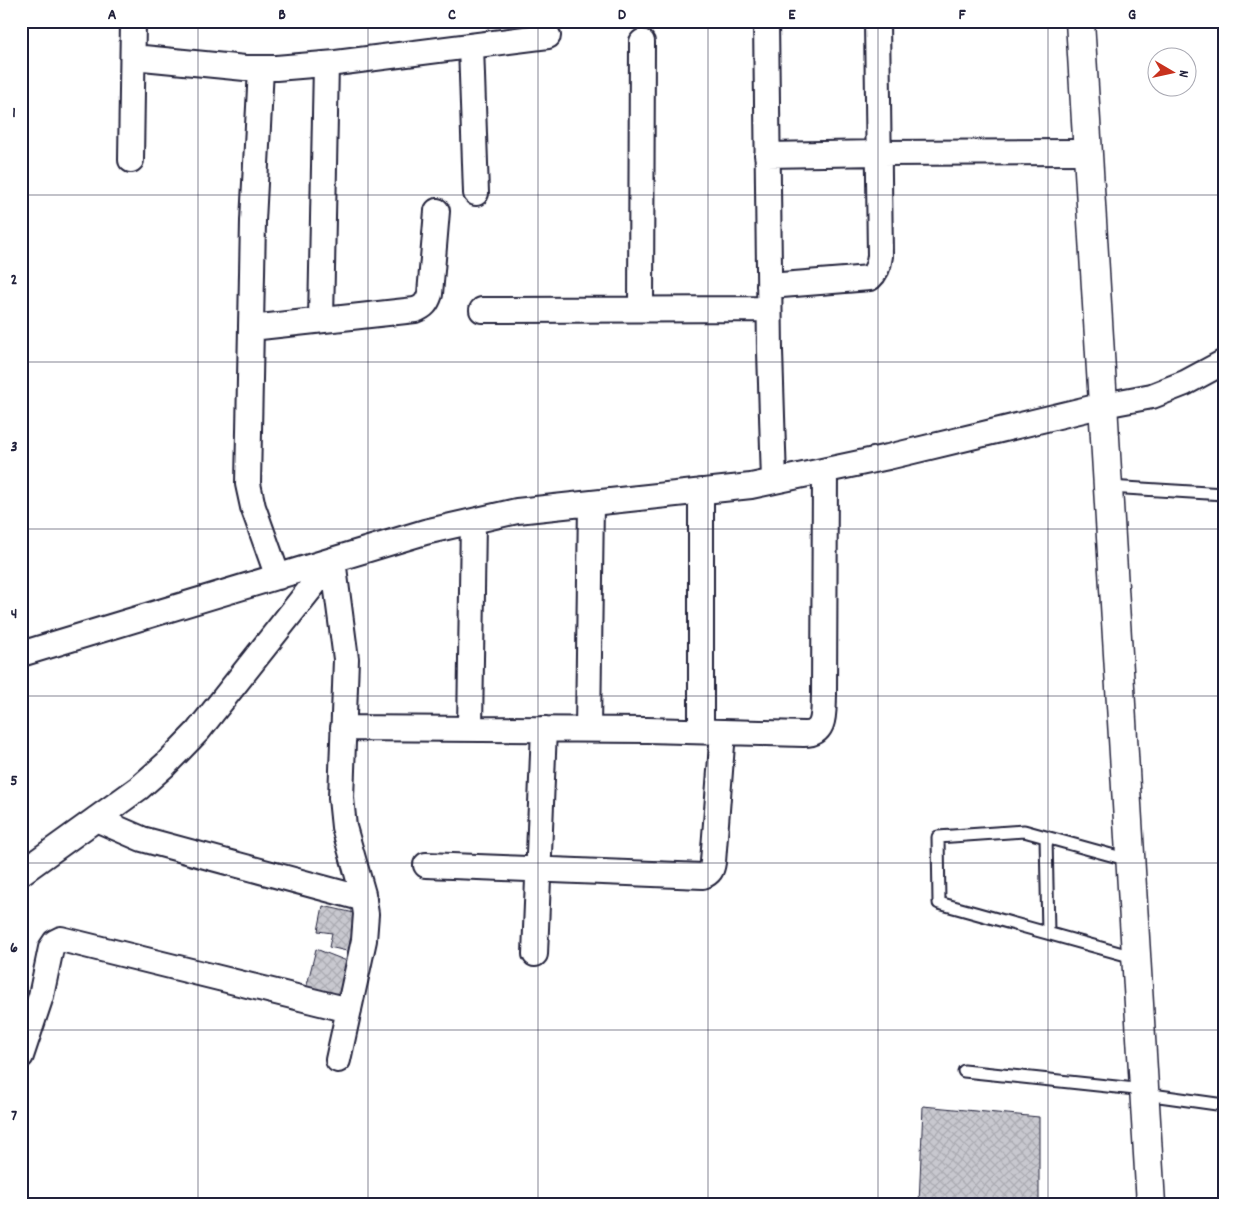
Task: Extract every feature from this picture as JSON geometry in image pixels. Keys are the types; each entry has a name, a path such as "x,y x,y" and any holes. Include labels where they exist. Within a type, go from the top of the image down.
{"main road":[{"path":"1080,21 1151,1204"}],"street":[{"path":"132,160 133,21"},
{"path":"766,21 769,309 774,481"},
{"path":"769,286 870,278 875,274 880,256 877,21"},
{"path":"133,58 262,69 326,64 548,36"},
{"path":"641,309 642,42"},
{"path":"471,46 476,193"},
{"path":"322,320 326,64"},
{"path":"262,69 252,221 248,484 253,506 278,577"},
{"path":"767,155 1088,152"},
{"path":"251,328 415,310 422,307 427,302 430,294 437,211"},
{"path":"482,310 769,309"},
{"path":"21,654 425,532 517,511 751,486 888,458 1104,405 1152,396 1185,383 1224,362"},
{"path":"343,728 588,729 811,734 821,725 824,695 825,470"},
{"path":"426,865 703,876 712,869 714,862 712,731 701,491"},
{"path":"588,729 591,503"},
{"path":"470,729 473,521"},
{"path":"334,560 346,659 341,798 344,827 364,899 366,914 364,940 338,1060"},
{"path":"21,873 139,788 165,765 198,731 334,560"},
{"path":"535,954 544,729"},
{"path":"96,819 142,839 364,899"},
{"path":"21,1056 41,996 51,948 55,942 61,940 349,1010"}],"lane":[{"path":"1109,488 1224,494"},
{"path":"1131,861 1024,831 938,837 939,903 1136,958"},
{"path":"1046,837 1048,933"},
{"path":"964,1071 1145,1092 1224,1105"}],"building":[{"path":"323,906 359,914 351,952 329,947 332,933 318,931"},
{"path":"316,949 352,963 343,1003 305,993"},
{"path":"923,1106 1039,1117 1039,1204 919,1204"}]}
